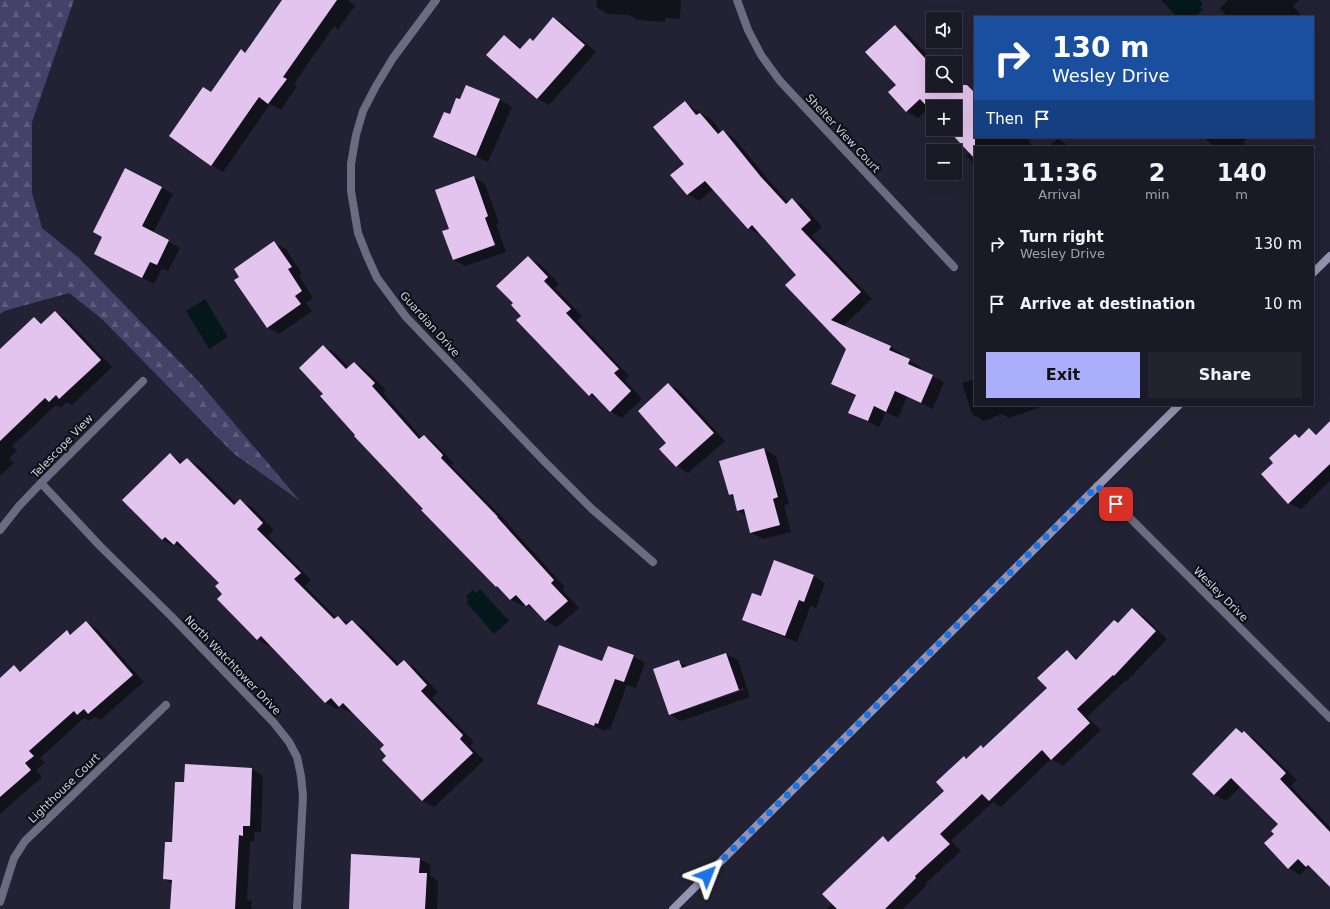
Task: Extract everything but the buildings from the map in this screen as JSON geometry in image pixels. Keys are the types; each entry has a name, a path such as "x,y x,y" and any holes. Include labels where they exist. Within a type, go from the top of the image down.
{"main road":[{"path":"1314,272 1330,256"},
{"path":"673,909 1178,406"}],"street":[{"name":"Guardian Drive","path":"436,0 393,58 363,111 356,135 351,164 351,190 358,232 367,256 377,278 406,317 592,509 653,562"},
{"name":"Shelter View Court","path":"737,0 748,30 761,55 780,81 954,267"},
{"name":"Telescope View","path":"0,530 19,506 41,483 143,381"},
{"name":"North Watchtower Drive","path":"41,483 100,546 172,617 274,723 289,742 297,757 303,796 297,909"},
{"name":"Wesley Drive","path":"1097,486 1330,718"},
{"name":"Lighthouse Court","path":"0,902 14,858 25,841 166,705"}],"green space":[{"path":"0,0 74,0 32,122 32,193 42,228 79,258 199,382 300,501 233,453 102,319 69,293 4,311 0,314"}],"shaded area":[{"path":"1161,0 1199,0 1203,4 1200,7 1202,10 1196,16 1176,16"},
{"path":"205,299 228,337 209,349 186,311"},
{"path":"480,589 509,621 494,634 466,602 469,600 466,596 473,590 476,593"}],"route":[{"path":"707,875 1097,486 1116,504"}]}
